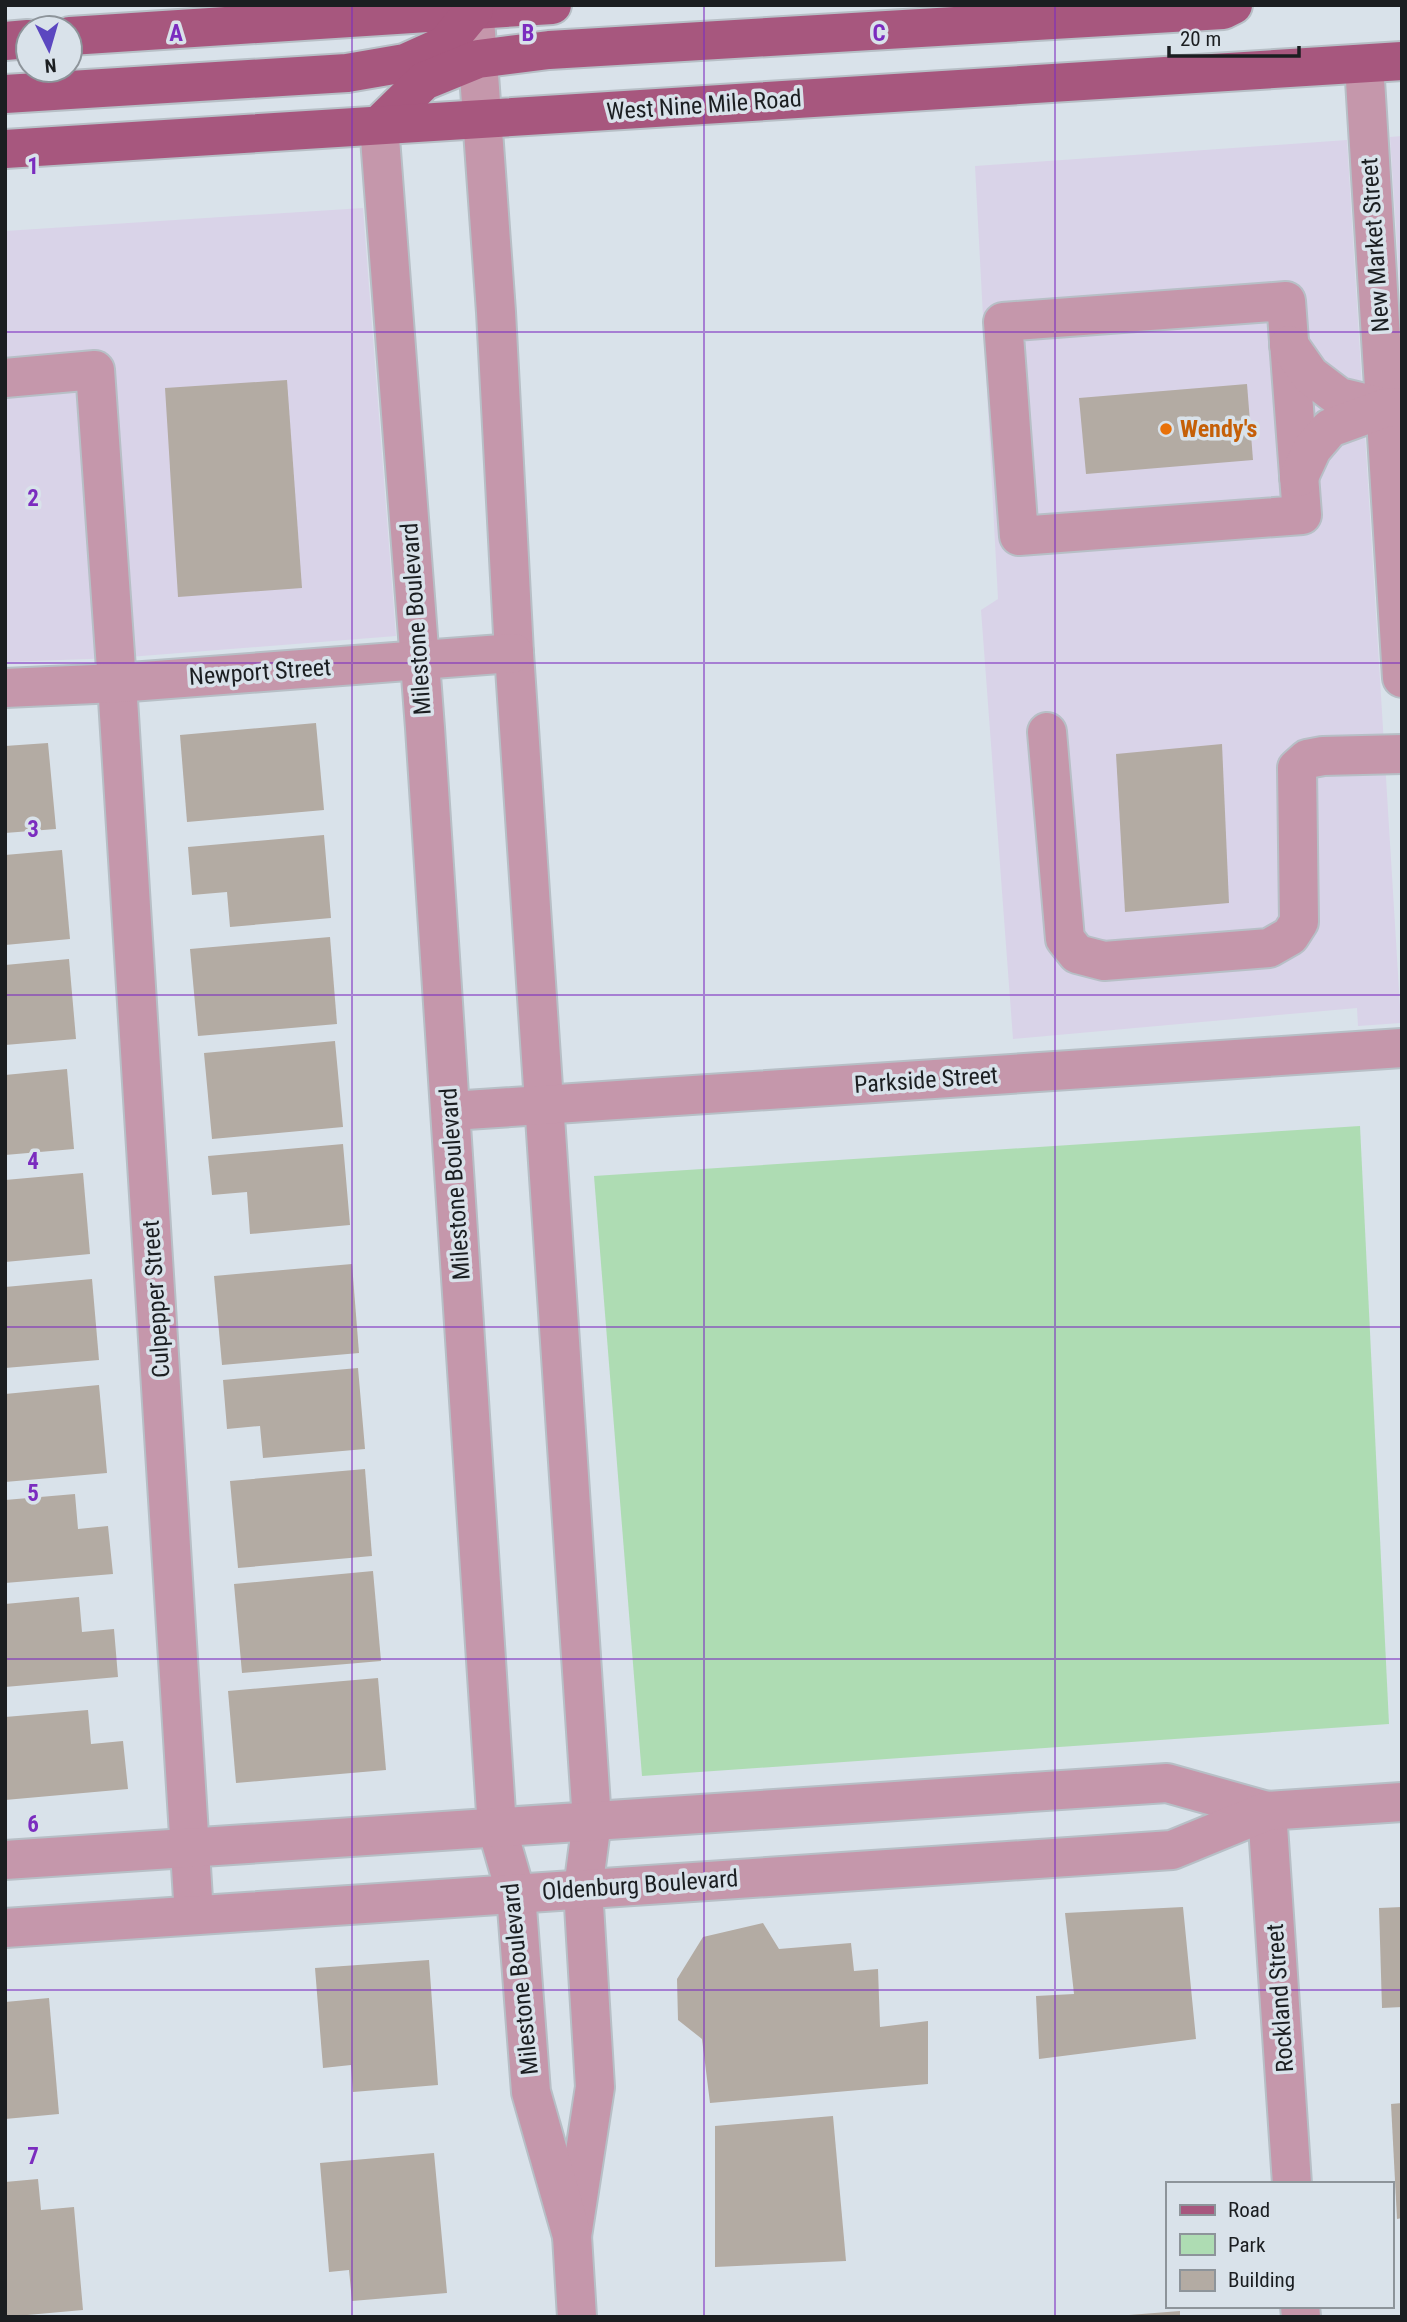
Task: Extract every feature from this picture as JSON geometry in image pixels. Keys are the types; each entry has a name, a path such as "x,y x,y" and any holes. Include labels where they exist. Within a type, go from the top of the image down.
{"main road":[{"path":"84,35 552,5"},
{"path":"379,125 424,81 478,59 549,50 1223,10 1233,5"},
{"path":"5,94 347,74 405,63 445,45 474,8"},
{"name":"West Nine Mile Road","path":"5,149 1402,61"}],"street":[{"name":"Milestone Boulevard","path":"474,8 496,312 514,653 592,1821 583,1889 595,2087 572,2236 577,2317"},
{"name":"New Market Street","path":"1364,64 1394,408 1402,678"},
{"name":"Milestone Boulevard","path":"379,125 420,660 497,1828 516,1894 531,2092 572,2236"},
{"path":"1286,301 1289,345 1302,515 1019,536 1003,322 1286,301"},
{"path":"1289,345 1310,375 1339,397 1394,408"},
{"name":"Culpepper Street","path":"5,378 95,370 194,1915"},
{"path":"1299,477 1312,449 1330,428 1394,408"},
{"name":"Newport Street","path":"5,688 117,683 514,653"},
{"path":"1047,732 1065,939 1077,954 1104,961 1269,948 1290,936 1299,922 1297,768 1307,759 1323,756 1402,754"},
{"name":"Parkside Street","path":"451,1111 1402,1048"},
{"name":"Oldenburg Boulevard","path":"5,1860 1167,1783 1267,1811"},
{"name":"Oldenburg Boulevard","path":"5,1928 1172,1850 1267,1811 1402,1802"},
{"name":"Rockland Street","path":"1267,1811 1292,2182"}],"shaded area":[{"path":"1402,136 1402,321 1390,137"},
{"path":"1347,140 1401,1023 1358,1026 1357,1008 1013,1039 981,610 998,599 975,166"},
{"path":"363,208 396,636 116,658 5,662 5,231"}],"green space":[{"path":"1360,1126 1389,1724 642,1776 594,1176"}],"building":[{"path":"287,380 302,588 178,597 165,388"},
{"name":"Wendy's","path":"1247,384 1253,460 1086,474 1079,398"},
{"path":"316,723 324,810 187,822 180,735"},
{"path":"48,743 56,829 5,833 5,746"},
{"path":"1222,744 1229,903 1125,912 1116,754"},
{"path":"324,835 331,918 230,927 227,892 192,895 188,847"},
{"path":"62,850 70,939 5,945 5,855"},
{"path":"330,937 337,1024 198,1036 190,949"},
{"path":"69,959 76,1039 5,1045 5,965"},
{"path":"335,1041 343,1127 212,1139 204,1053"},
{"path":"67,1069 74,1149 5,1155 5,1075"},
{"path":"343,1144 350,1225 250,1234 247,1192 212,1195 208,1156"},
{"path":"83,1173 90,1254 5,1262 5,1180"},
{"path":"352,1264 359,1353 222,1365 214,1276"},
{"path":"92,1279 99,1360 5,1368 5,1287"},
{"path":"358,1368 365,1449 263,1458 260,1426 227,1429 223,1380"},
{"path":"99,1385 107,1473 5,1482 5,1394"},
{"path":"365,1469 372,1556 238,1568 230,1481"},
{"path":"75,1494 78,1529 108,1526 113,1574 5,1583 5,1500"},
{"path":"373,1571 381,1661 242,1673 234,1584"},
{"path":"79,1597 82,1632 114,1629 118,1677 5,1687 5,1604"},
{"path":"378,1678 386,1770 236,1783 228,1691"},
{"path":"88,1710 91,1744 123,1741 128,1789 5,1800 5,1717"},
{"path":"1183,1907 1196,2039 1039,2059 1036,1996 1074,1994 1065,1913"},
{"path":"1402,1907 1402,2007 1382,2008 1379,1908"},
{"path":"763,1923 779,1949 851,1943 854,1971 878,1969 880,2027 928,2021 928,2084 710,2103 702,2039 678,2020 677,1979 703,1937"},
{"path":"429,1960 438,2085 353,2092 351,2065 323,2068 315,1968"},
{"path":"49,1998 59,2114 5,2119 5,2002"},
{"path":"1402,2103 1402,2218 1397,2219 1391,2104"},
{"path":"833,2116 846,2261 715,2267 715,2126"},
{"path":"434,2153 447,2293 352,2301 349,2270 329,2272 320,2163"},
{"path":"38,2179 41,2210 74,2207 83,2310 5,2317 5,2182"},
{"path":"1180,2311 1180,2317 1129,2317 1129,2315"}],"place":[{"name":"Wendy's","path":"1166,429"}]}
